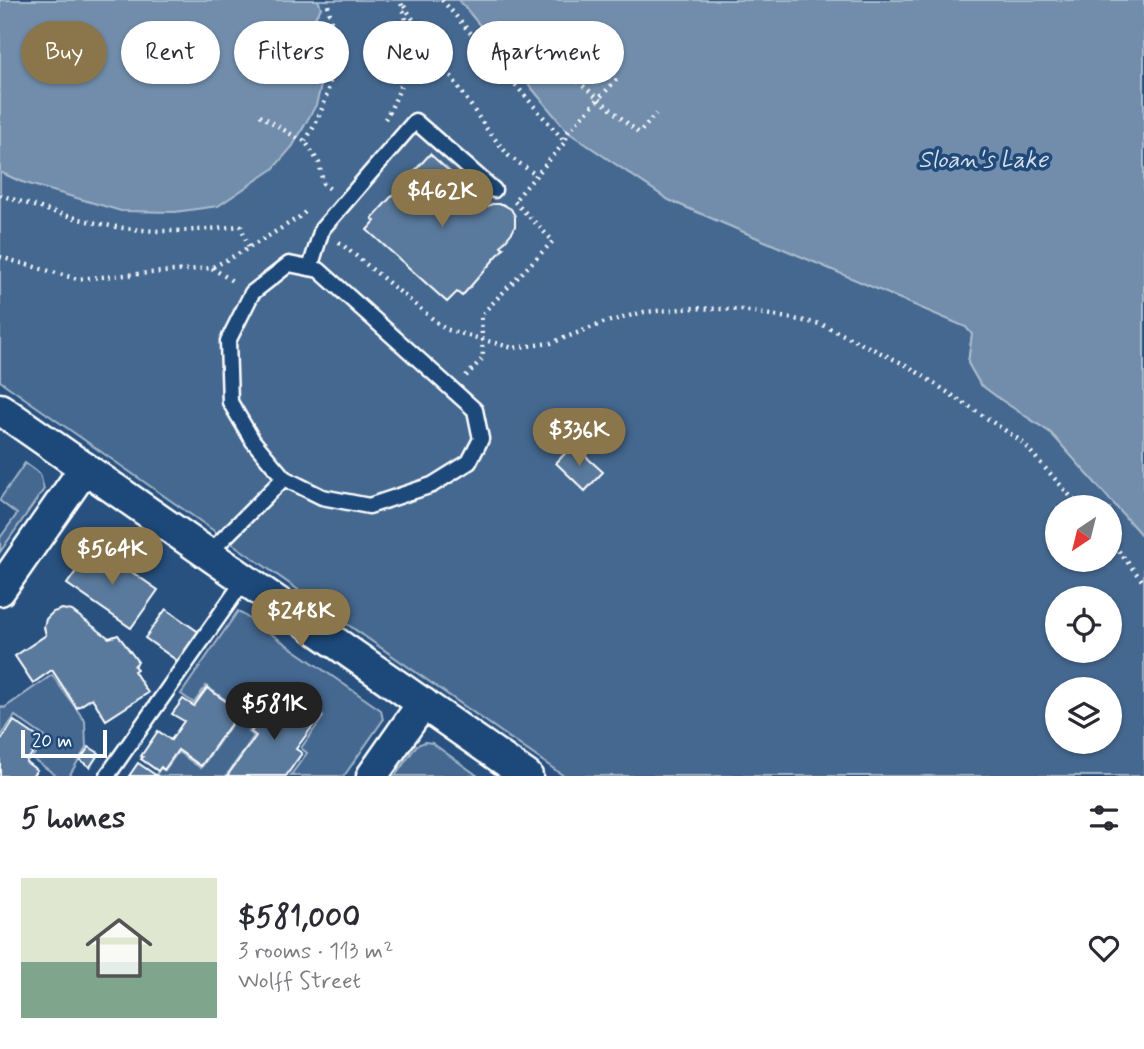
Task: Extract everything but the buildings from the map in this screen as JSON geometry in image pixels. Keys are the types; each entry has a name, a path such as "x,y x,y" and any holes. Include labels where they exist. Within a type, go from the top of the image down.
{"street":[{"path":"0,409 527,776"},
{"path":"0,590 85,468"},
{"path":"372,776 423,703"}],"lane":[{"path":"310,268 322,229 415,121 494,190"},
{"path":"289,264 310,268 319,270 453,390 475,410 481,439 469,462 432,485 369,506 322,497 284,478 253,441 230,402 228,341 252,293 289,264"},
{"path":"208,554 284,478"},
{"path":"107,776 245,579"}],"path":[{"path":"305,141 313,130 328,91 334,47 327,0"},
{"path":"442,0 565,142"},
{"path":"401,1 486,128 509,156 536,175"},
{"path":"380,128 393,107 404,77 410,41 401,1"},
{"path":"581,84 639,134 656,114"},
{"path":"453,390 483,358 481,315 553,241 514,201 565,142 568,132 612,84"},
{"path":"260,115 305,141 319,163 323,183 330,189"},
{"path":"0,195 84,219 142,230 198,230 241,226 249,248"},
{"path":"0,257 77,279 211,268 301,216 310,207"},
{"path":"322,229 445,329 513,348 551,343 603,323 644,312 695,308 743,310 821,324 908,366 1021,441 1069,495"},
{"path":"1122,555 1144,583"}],"shaded area":[{"path":"318,0 459,0 476,21 467,21 467,84 528,84 568,132 669,200 966,327 972,334 968,363 980,384 1051,433 1106,495 1045,495 1045,572 1122,572 1122,513 1144,538 1144,776 564,776 0,381 0,172 22,182 292,147 304,127 313,84 349,84 349,21 313,21 321,8"},
{"path":"25,463 40,474 44,489 0,552 0,538 17,514 0,499"},
{"path":"238,611 381,710 383,720 344,776 290,776 307,753 301,748 323,717 281,687 249,732 254,736 226,776 156,775 160,768 165,770 178,752 201,768 241,711 206,686 194,703 181,694"},
{"path":"52,675 85,721 86,748 69,776 57,776 32,758 45,737 15,716 0,735 0,706 4,708"},
{"path":"432,743 478,776 395,776 417,745"}],"water":[{"path":"0,0 318,0 321,8 314,21 234,21 234,84 321,84 316,105 292,147 273,169 218,206 175,212 121,211 22,182 0,172"},
{"name":"Sloan's Lake","path":"459,0 1144,0 1144,538 1122,513 1122,495 1106,495 1051,433 980,384 968,363 972,334 966,327 669,200 568,132 528,84 624,84 624,21 476,21"}]}
